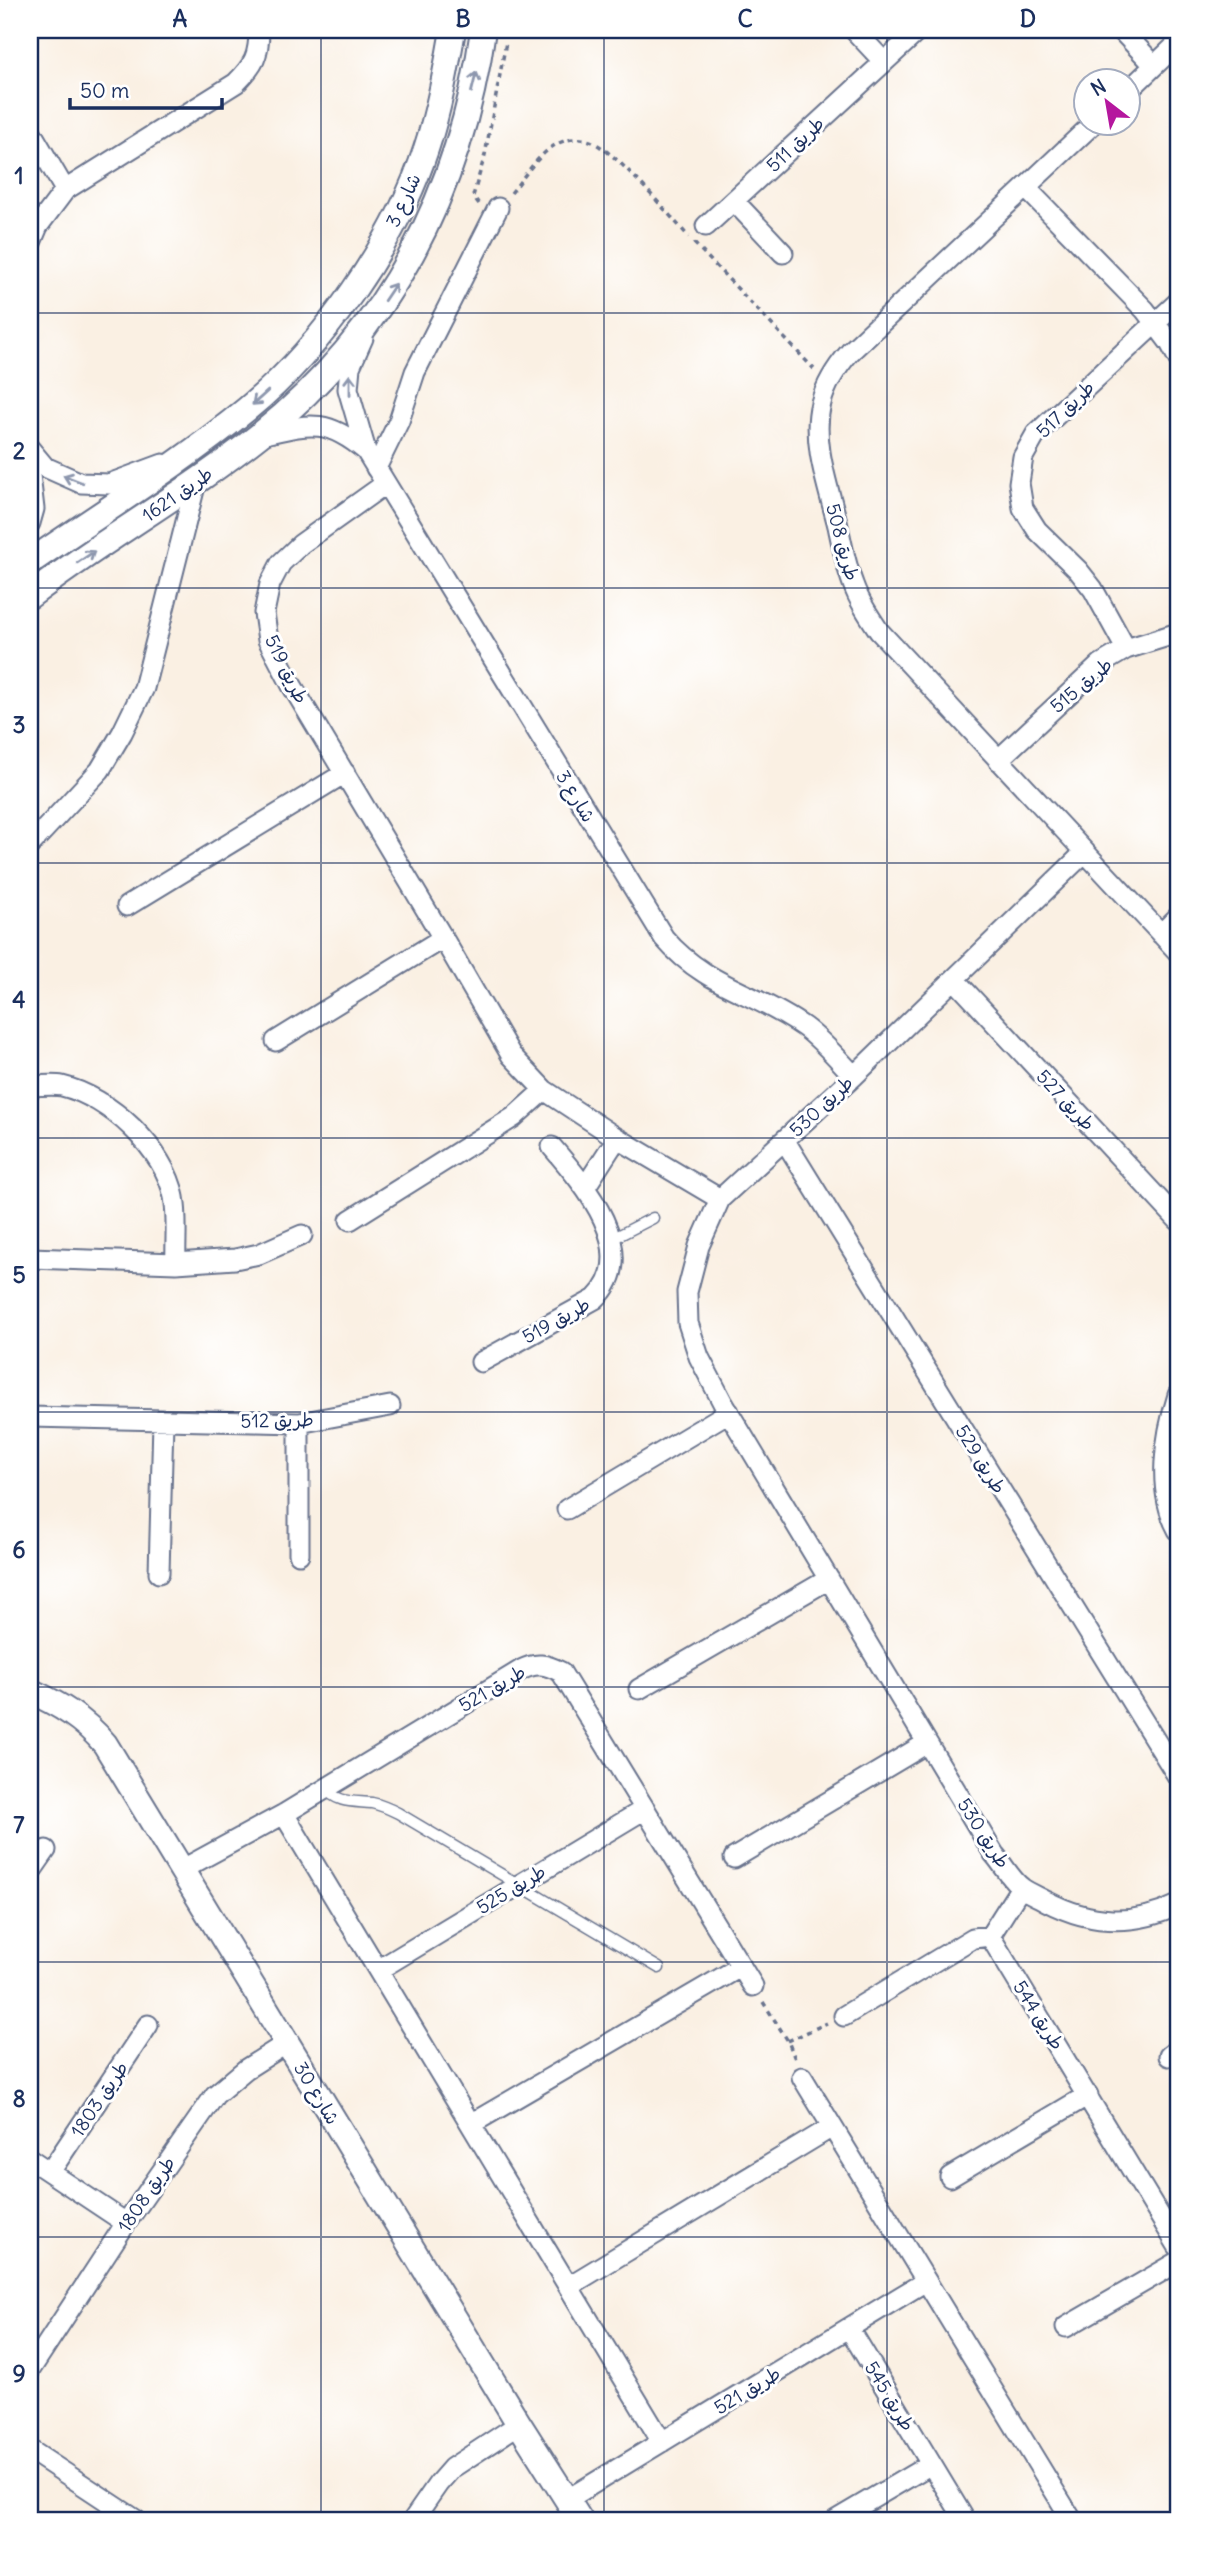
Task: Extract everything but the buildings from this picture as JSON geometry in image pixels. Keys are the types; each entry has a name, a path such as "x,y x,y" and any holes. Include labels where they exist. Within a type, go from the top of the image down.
{"street":[{"path":"30,245 38,226 65,190 236,83 251,68 259,49 259,30"},
{"name":"شارع 3","path":"308,350 358,283 396,220 426,151 443,89 453,30"},
{"path":"854,30 884,62"},
{"name":"طريق 511","path":"706,226 919,30"},
{"path":"1121,30 1154,65"},
{"name":"شارع 3","path":"317,384 370,321 397,283 425,231 449,171 477,72 495,34"},
{"path":"1142,77 1178,43"},
{"path":"30,130 65,190"},
{"name":"طريق 508","path":"1080,136 837,366 820,405 818,429 826,479 853,583 879,632 1178,952"},
{"path":"1026,188 1156,324 1178,358"},
{"path":"734,201 783,253"},
{"path":"376,468 399,421 415,372 498,208"},
{"name":"طريق 517","path":"1126,649 1093,589 1078,570 1037,530 1023,508 1018,483 1023,457 1036,434 1178,303"},
{"name":"شارع 3","path":"370,321 350,367 348,390 376,468 664,938 678,954 710,978 804,1027 854,1076"},
{"name":"طريق 1621","path":"30,562 184,457 247,409 308,350"},
{"name":"طريق 1621","path":"30,596 196,482 259,435 317,384"},
{"name":"شارع 3","path":"259,435 297,427 326,426 340,432 376,468"},
{"path":"30,449 45,467 81,483 109,484 184,457"},
{"name":"طريق 519","path":"376,468 281,563 270,584 264,612 268,640 291,684 443,938 501,1042 521,1068 544,1090 617,1138 720,1199"},
{"path":"30,475 34,509 30,523"},
{"path":"30,845 100,770 144,688 196,482"},
{"name":"طريق 515","path":"998,760 1101,664 1126,649 1178,634"},
{"path":"127,906 345,774"},
{"name":"طريق 530","path":"1085,852 854,1076 720,1199 699,1246 687,1292 688,1323 699,1357 729,1412 994,1854 1021,1887 1085,1917 1110,1920 1137,1920 1163,1913 1178,1905"},
{"path":"1161,934 1178,916"},
{"path":"276,1041 443,938"},
{"name":"طريق 527","path":"954,979 1178,1220"},
{"path":"30,1086 62,1086 87,1097 118,1115 146,1142 167,1178 174,1197 176,1262"},
{"path":"350,1220 514,1117 544,1090"},
{"path":"586,1186 617,1138"},
{"name":"طريق 529","path":"785,1140 1178,1777"},
{"name":"طريق 519","path":"481,1362 595,1299 609,1282 613,1272 610,1240 586,1186 552,1147"},
{"path":"30,1258 176,1262 235,1259 259,1254 302,1235"},
{"path":"1178,1395 1169,1424 1165,1457 1167,1491 1178,1530"},
{"name":"طريق 512","path":"30,1417 299,1423 390,1406"},
{"path":"567,1510 729,1412"},
{"path":"159,1573 163,1421"},
{"path":"299,1423 299,1554"},
{"path":"639,1689 829,1579"},
{"name":"طريق 521","path":"181,1870 284,1814 521,1670 539,1664 561,1672 753,1986"},
{"name":"شارع 30","path":"30,1691 58,1704 91,1727 118,1764 574,2510"},
{"path":"734,1858 927,1743"},
{"name":"طريق 525","path":"378,1970 645,1809"},
{"path":"284,1814 662,2442"},
{"path":"30,1874 46,1850"},
{"path":"844,2016 973,1938 990,1936 1021,1887"},
{"name":"طريق 544","path":"990,1936 1178,2246"},
{"path":"471,2124 740,1967"},
{"name":"طريق 1803","path":"50,2172 148,2025"},
{"name":"طريق 1808","path":"30,2370 126,2223 215,2095 246,2069 287,2043"},
{"path":"802,2077 1072,2520"},
{"path":"950,2177 1088,2095"},
{"path":"569,2286 832,2127"},
{"path":"30,2159 126,2223"},
{"path":"1066,2327 1178,2262"},
{"name":"طريق 521","path":"574,2510 662,2442 926,2281"},
{"name":"طريق 545","path":"849,2328 965,2520"},
{"path":"413,2520 452,2468 519,2424"},
{"path":"30,2450 136,2520"},
{"path":"836,2520 931,2464"}],"lane":[{"path":"610,1240 653,1218"},
{"path":"325,1788 342,1801 389,1808 659,1968"}],"path":[{"path":"475,183 485,155 495,34"},
{"path":"498,208 538,158 557,144 570,139 587,140 598,145 612,155 828,383"},
{"path":"753,1986 788,2041 802,2077"},
{"path":"788,2041 844,2016"}]}
